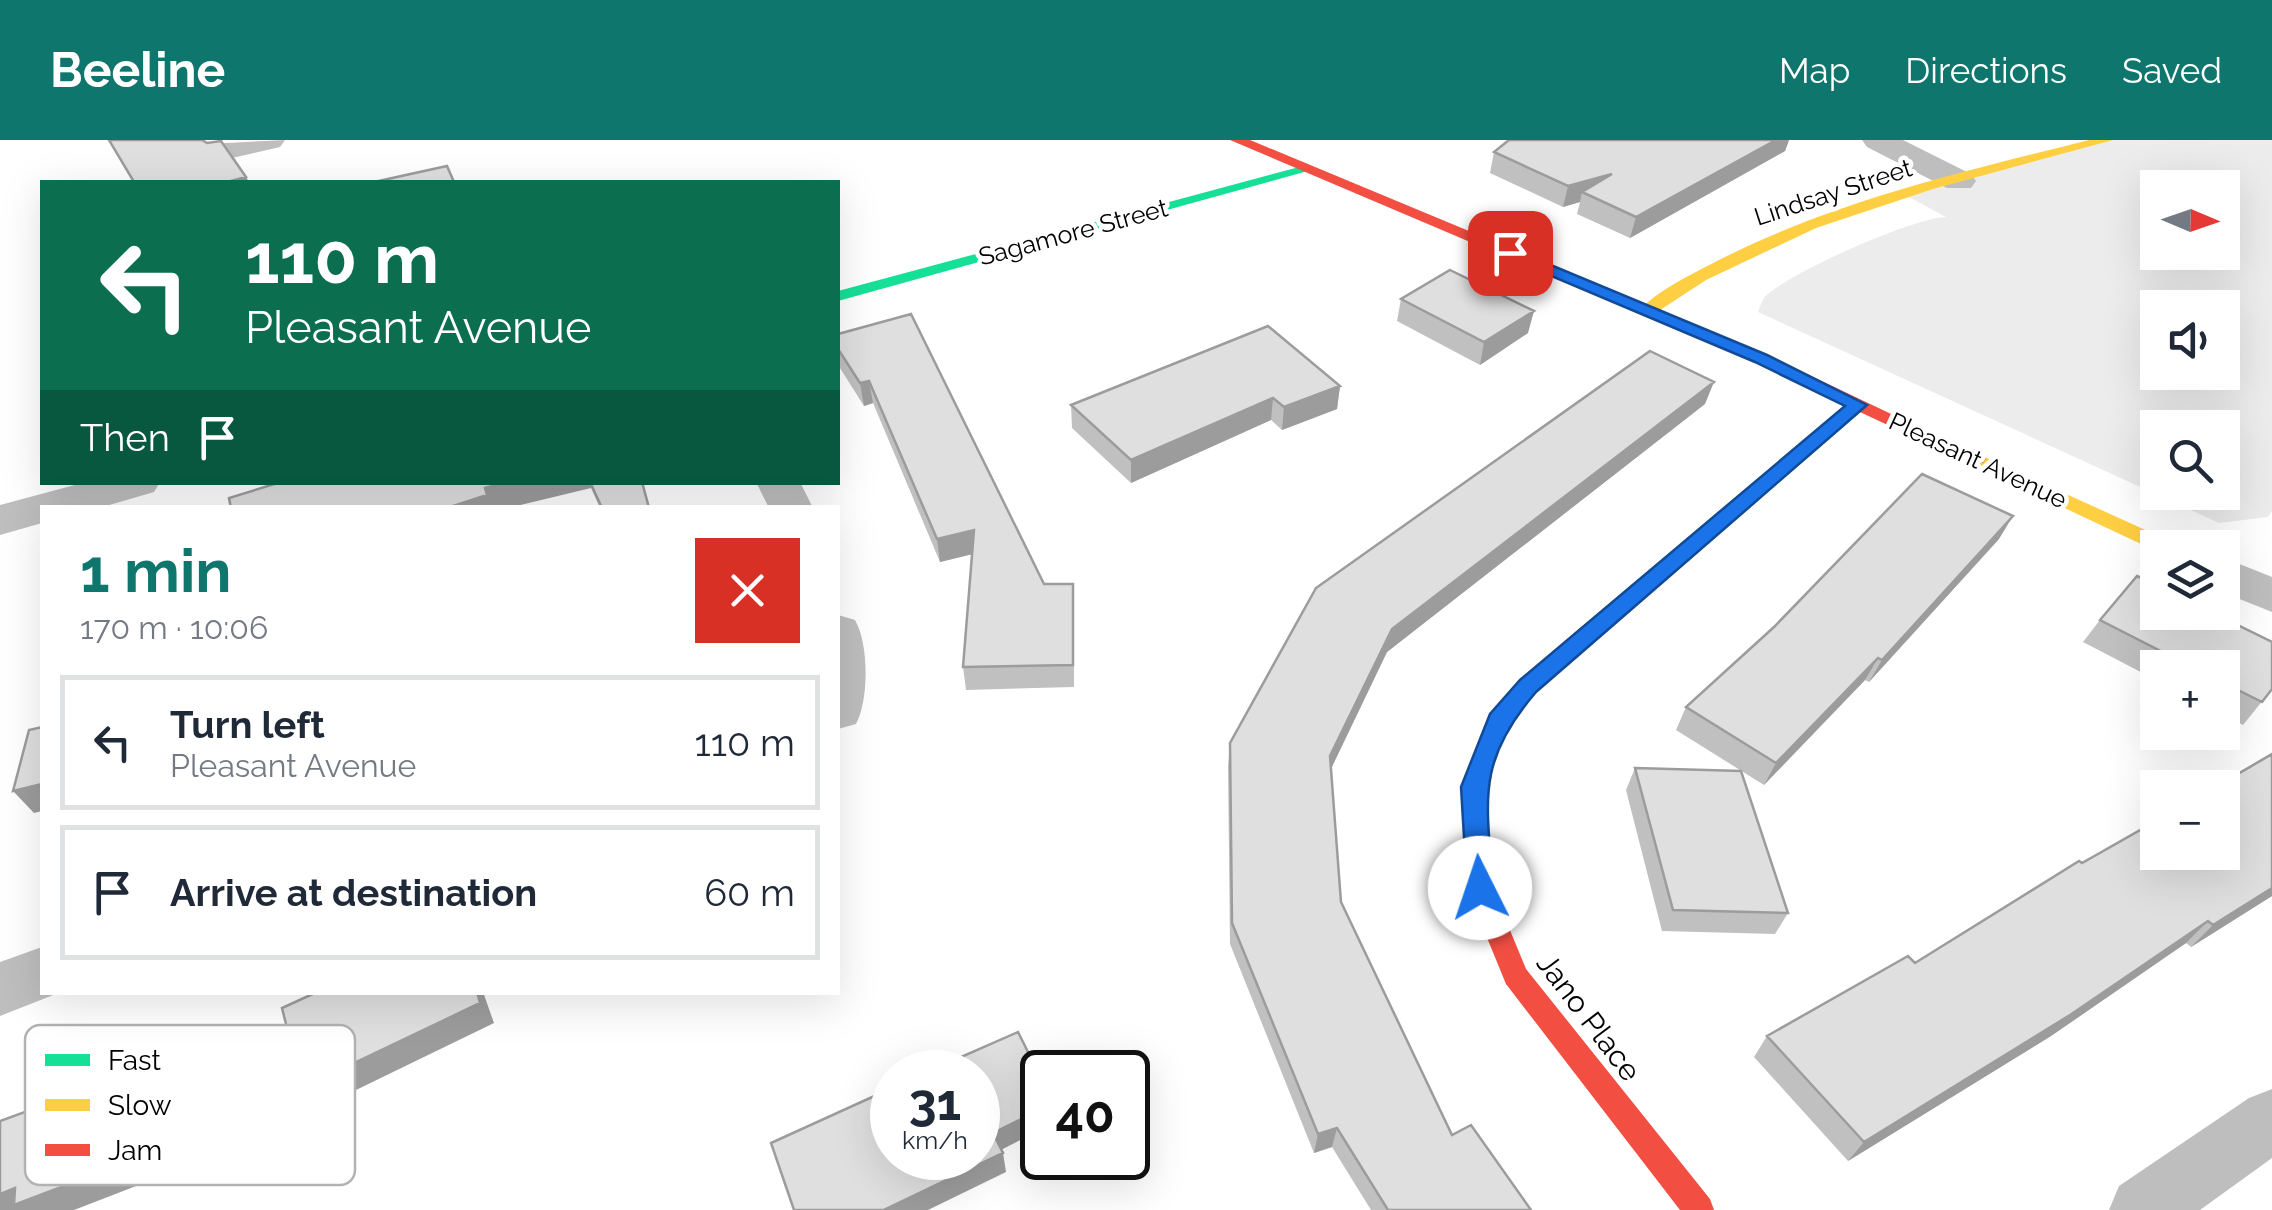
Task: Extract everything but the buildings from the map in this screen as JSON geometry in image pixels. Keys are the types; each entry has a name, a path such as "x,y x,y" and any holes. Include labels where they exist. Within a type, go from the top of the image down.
{"street":[{"path":"219,151 270,140"},
{"name":"Pleasant Avenue","path":"1236,140 1648,310 2140,536"},
{"path":"1878,140 1959,180"},
{"name":"Lindsay Street","path":"1648,310 1674,288 1755,247 1820,222 2106,140"},
{"name":"Sagamore Street","path":"840,295 1308,169"},
{"name":"Jano Place","path":"1699,1210 1516,976 1480,888 1473,787 1499,720 1528,686 1857,405"},
{"path":"55,505 127,485"},
{"path":"0,520 40,509"},
{"path":"2240,582 2272,596"},
{"path":"0,990 40,974"},
{"path":"2143,1210 2262,1143"}],"shaded area":[{"path":"2112,140 2272,140 2272,511 2268,517 2219,523 2191,510 2240,510 2240,410 2140,410 2140,487 1758,312 1764,298 1797,275 1880,236 1946,217 1907,196"}],"traffic: fast":[{"path":"840,295 1308,169"},
{"path":"1587,635 1857,405"}],"traffic: slow":[{"path":"1648,310 1754,248 1811,224 1927,186 2106,140"},
{"path":"1976,459 2140,535"}],"traffic: jam":[{"path":"1237,140 1761,359 1976,459"},
{"path":"1587,635 1528,686 1499,720 1473,787 1480,889 1516,976 1699,1210"}],"route":[{"path":"1480,888 1473,787 1499,720 1528,686 1857,405 1761,358 1510,253"}]}
